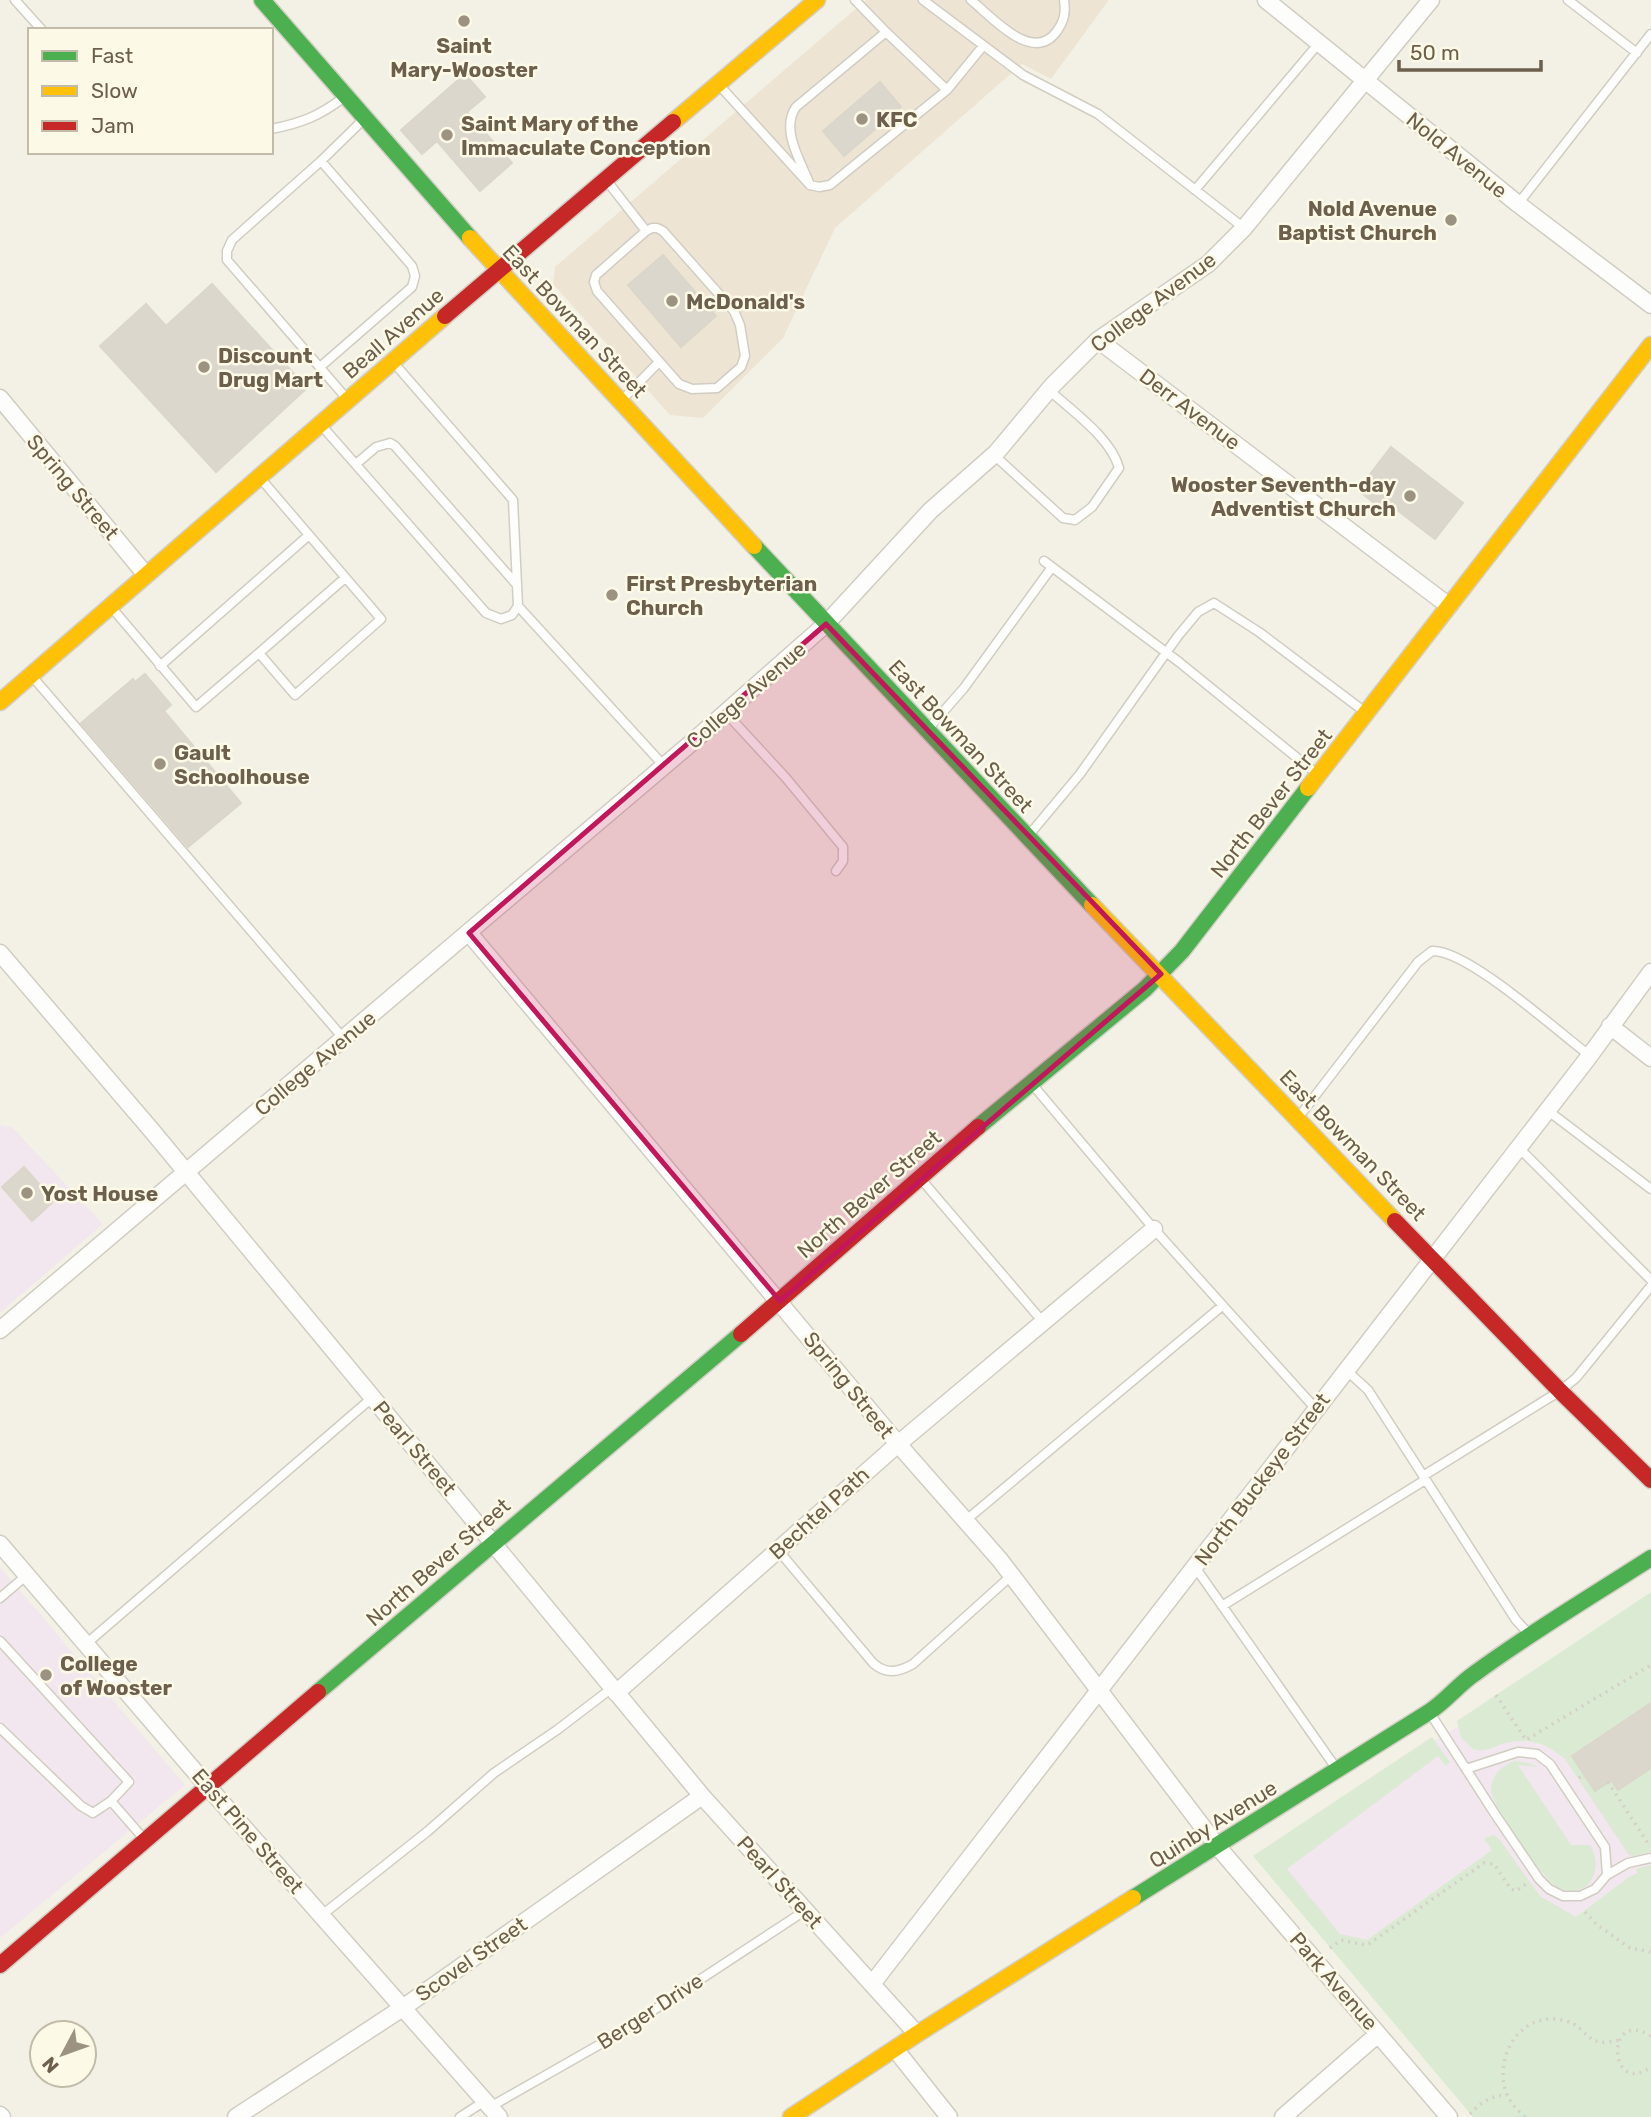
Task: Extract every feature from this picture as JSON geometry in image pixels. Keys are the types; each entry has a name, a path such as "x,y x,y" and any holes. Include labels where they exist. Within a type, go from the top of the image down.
{"main road":[{"name":"East Bowman Street","path":"262,0 498,270 826,624 1431,1258 1651,1480"},
{"name":"Beall Avenue","path":"0,702 498,270 817,0"},
{"name":"North Bever Street","path":"0,1965 493,1542 780,1301 1031,1083 1146,989 1182,951 1651,345"},
{"name":"Quinby Avenue","path":"791,2117 1429,1712 1448,1699 1471,1676 1530,1635 1651,1558"}],"street":[{"name":"Nold Avenue","path":"1266,0 1518,204 1651,305"},
{"name":"College Avenue","path":"0,1330 469,933 826,624 930,511 994,455 1049,390 1098,340 1208,264 1244,228 1431,0"},
{"name":"Derr Avenue","path":"1098,340 1449,606"},
{"name":"Spring Street","path":"0,398 146,575"},
{"name":"Spring Street","path":"469,933 898,1444 1012,1575 1218,1847"},
{"name":"Pearl Street","path":"0,953 373,1397 702,1796 918,2034"},
{"name":"North Buckeye Street","path":"872,1983 1590,1055 1651,972"},
{"path":"1610,1026 1651,1058"},
{"name":"Bechtel Path","path":"614,1690 898,1444 1154,1229"},
{"name":"East Pine Street","path":"0,1544 491,2108"},
{"name":"Scovel Street","path":"236,2117 404,2007 702,1796"},
{"name":"Park Avenue","path":"1218,1847 1449,2117"},
{"path":"1283,2117 1378,2034"},
{"path":"895,2049 948,2117"}],"lane":[{"path":"15,0 40,28"},
{"path":"855,0 947,90"},
{"path":"923,0 1023,75 1098,114 1244,228"},
{"path":"971,0 1024,42 1038,45 1052,38 1063,22 1066,10 1063,0"},
{"path":"1568,0 1637,53"},
{"path":"810,185 788,126 790,115 796,107 886,32"},
{"path":"1518,204 1651,34"},
{"path":"1195,190 1319,43"},
{"path":"718,84 810,185 831,186 947,90 983,46"},
{"path":"273,129 308,120 346,96"},
{"path":"348,400 227,260 227,251 232,240 365,118"},
{"path":"320,367 412,287 415,276 412,266 321,161"},
{"path":"605,179 646,231"},
{"path":"657,228 663,231 734,311 740,325 745,356 741,367 723,385 712,390 685,388 597,291 594,282 596,275 646,231 657,228"},
{"path":"321,424 486,613 501,619 512,615 518,606 513,500 393,361"},
{"path":"620,402 659,362"},
{"path":"994,455 1063,518 1075,520 1092,507 1119,468 1116,456 1103,440 1049,390"},
{"path":"356,464 376,447 390,443 395,446 517,585"},
{"path":"259,653 295,695 380,619 260,477"},
{"path":"160,666 309,535"},
{"path":"1044,561 1167,653 1319,776"},
{"path":"927,731 964,688 1052,567"},
{"path":"111,606 196,707 345,578"},
{"path":"1028,838 1080,774 1198,612 1214,603 1259,632 1366,714"},
{"path":"518,606 664,766"},
{"path":"31,675 344,1039"},
{"path":"726,713 786,778 843,848 843,861 836,871"},
{"path":"1298,1118 1418,962 1432,951 1445,952 1482,973 1590,1055"},
{"path":"1031,1083 1154,1229 1315,1409"},
{"path":"1547,1110 1651,1189"},
{"path":"1518,1147 1651,1280"},
{"path":"920,1178 1043,1322"},
{"path":"1222,1606 1560,1391 1576,1378 1651,1286"},
{"path":"965,1521 1222,1306"},
{"path":"1346,1370 1368,1390 1516,1620 1530,1635"},
{"path":"86,1644 373,1397"},
{"path":"778,1550 873,1663 890,1672 913,1664 1012,1575"},
{"path":"1195,1567 1338,1770"},
{"path":"0,1598 27,1575"},
{"path":"0,1641 130,1782 111,1801 93,1813 81,1806 0,1728"},
{"path":"322,1915 428,1831 494,1773 614,1690"},
{"path":"1429,1712 1495,1814 1549,1889 1563,1896 1580,1896 1595,1889 1607,1875 1628,1863 1651,1858"},
{"path":"1466,1769 1518,1752 1537,1754 1550,1765 1605,1847 1607,1875"},
{"path":"111,1801 146,1841"},
{"name":"Berger Drive","path":"460,2117 491,2108 611,2038 806,1910"}],"path":[{"path":"1496,1695 1526,1740 1651,1665"},
{"path":"1579,1778 1584,1774"},
{"path":"1608,1782 1651,1847"},
{"path":"1330,1948 1341,1940 1366,1945 1370,1943 1484,1863 1494,1864 1511,1889 1516,1891 1528,1883"},
{"path":"1585,1912 1596,1924 1630,1948 1651,1952"},
{"path":"1525,2117 1507,2095 1503,2074 1507,2049 1521,2031 1532,2023 1552,2019 1572,2023 1590,2039 1598,2042 1619,2040"},
{"path":"1651,2036 1637,2030 1624,2035 1619,2040 1616,2054 1622,2066 1634,2073 1641,2073 1651,2067"},
{"path":"1470,2114 1484,2101 1494,2096 1507,2095"}],"highlighted area":[{"path":"826,624 1161,974 780,1301 469,933"}],"shaded area":[{"path":"866,0 1109,0 1051,79 1022,64 835,228 783,338 703,418 670,415 553,284 555,267"},
{"path":"0,1125 12,1127 103,1224 0,1313"},
{"name":"College of Wooster","path":"0,1567 185,1785 0,1938"},
{"path":"1651,1600 1651,2117 1479,2117 1259,1856"}],"green space":[{"path":"1651,1592 1651,1703 1572,1756 1595,1790 1611,1780 1618,1790 1651,1768 1651,1852 1634,1856 1629,1855 1565,1759 1550,1748 1526,1741 1509,1742 1483,1750 1473,1749 1461,1738 1457,1721"},
{"path":"1432,1737 1450,1762 1446,1766 1438,1756 1287,1869 1340,1934 1367,1940 1492,1850 1484,1838 1494,1835 1540,1896 1576,1917 1638,1873 1636,1869 1651,1865 1651,2117 1473,2117 1253,1856"},
{"path":"1514,1761 1538,1767 1518,1765 1571,1845 1590,1845 1596,1865 1594,1874 1584,1887 1567,1891 1550,1881 1518,1841 1499,1810 1491,1789 1493,1779"}],"building":[{"name":"Saint Mary of the Immaculate Conception","path":"465,74 485,97 467,112 512,163 480,191 437,141 422,154 401,130"},
{"name":"KFC","path":"880,82 901,107 844,156 823,131"},
{"name":"McDonald's","path":"663,255 716,316 681,347 628,285"},
{"name":"Discount Drug Mart","path":"212,284 307,388 216,472 100,346 146,304 166,326"},
{"name":"Wooster Seventh-day Adventist Church","path":"1391,447 1463,503 1435,539 1388,503 1383,510 1358,490"},
{"name":"Gault Schoolhouse","path":"145,674 171,705 164,711 241,803 188,847 81,723 133,679 135,682"},
{"name":"Yost House","path":"24,1167 54,1201 32,1221 2,1187"},
{"path":"1651,1703 1651,1768 1618,1790 1611,1780 1595,1791 1572,1756"}],"traffic: fast":[{"path":"262,0 470,238"},
{"path":"754,546 1092,905"},
{"path":"978,1127 1145,989 1182,951 1308,788"},
{"path":"318,1692 741,1334"},
{"path":"1133,1898 1429,1712 1468,1678 1651,1558"}],"traffic: slow":[{"path":"673,122 817,0"},
{"path":"470,238 754,546"},
{"path":"0,702 445,316"},
{"path":"1308,788 1651,345"},
{"path":"1092,905 1395,1221"},
{"path":"791,2117 1133,1898"}],"traffic: jam":[{"path":"445,316 673,122"},
{"path":"741,1334 978,1127"},
{"path":"1395,1221 1560,1391 1651,1480"},
{"path":"0,1965 318,1692"}],"place":[{"name":"Saint Mary-Wooster","path":"464,21"},
{"name":"KFC","path":"862,119"},
{"name":"Saint Mary of the Immaculate Conception","path":"447,135"},
{"name":"Nold Avenue Baptist Church","path":"1451,220"},
{"name":"McDonald's","path":"672,301"},
{"name":"Discount Drug Mart","path":"204,367"},
{"name":"Wooster Seventh-day Adventist Church","path":"1410,496"},
{"name":"First Presbyterian Church","path":"612,595"},
{"name":"Gault Schoolhouse","path":"160,764"},
{"name":"Yost House","path":"27,1193"},
{"name":"College of Wooster","path":"46,1675"}]}
